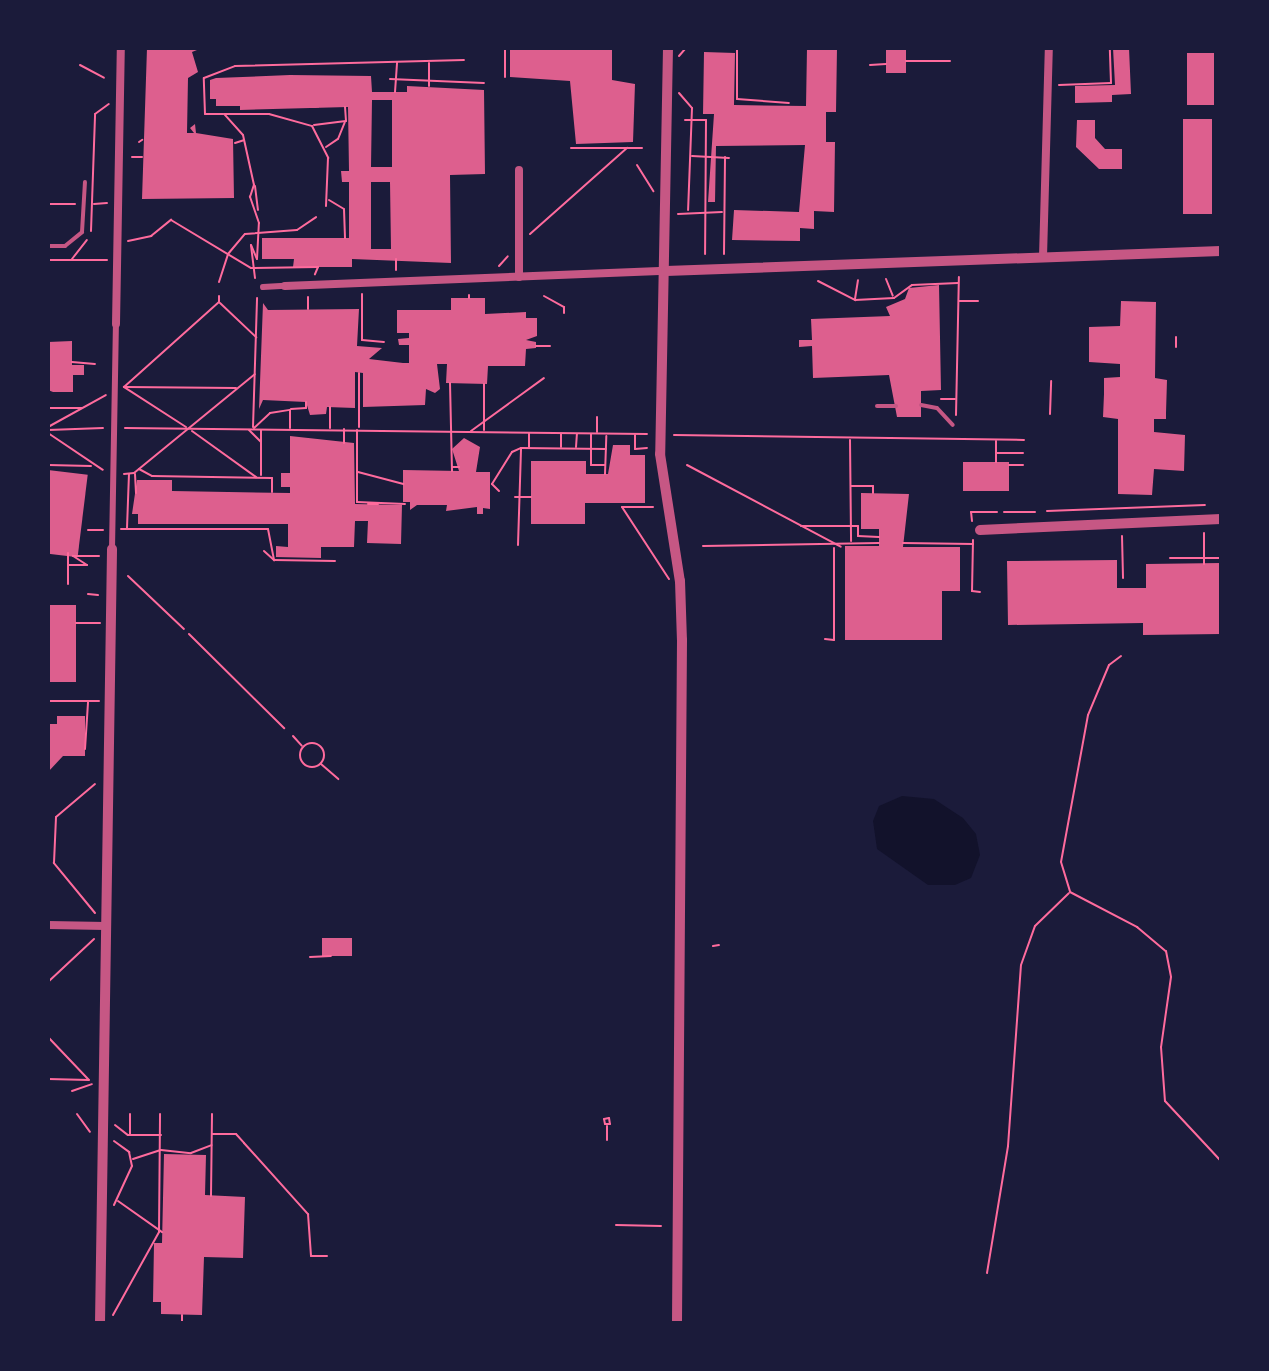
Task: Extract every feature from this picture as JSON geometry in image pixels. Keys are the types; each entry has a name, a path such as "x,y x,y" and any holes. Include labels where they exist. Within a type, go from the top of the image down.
{"street":[{"path":"105,1321 106,926 121,48"},
{"path":"668,48 660,454 680,581 682,640 677,1323"},
{"path":"1043,257 1049,48"},
{"path":"519,170 519,277"},
{"path":"263,287 1221,251"},
{"path":"975,530 1221,519"},
{"path":"48,925 106,926"}],"lane":[{"path":"48,246 65,246 82,232 85,182"},
{"path":"921,405 937,408 954,425"},
{"path":"877,406 896,406"}],"path":[{"path":"505,48 505,77"},
{"path":"679,48 679,68"},
{"path":"679,56 686,48"},
{"path":"737,48 737,99 789,103"},
{"path":"1048,85 1111,83 1110,48"},
{"path":"346,121 312,126 269,114 205,114 204,78 235,66 464,60"},
{"path":"906,61 950,61"},
{"path":"395,92 397,62"},
{"path":"429,62 429,86"},
{"path":"870,65 886,64"},
{"path":"80,65 104,78"},
{"path":"464,71 464,81"},
{"path":"390,79 428,78 484,83"},
{"path":"679,80 678,92 692,108 688,210"},
{"path":"326,147 338,139 346,121 345,107"},
{"path":"224,114 245,140 254,185 260,198 257,259 251,245 251,268 255,278"},
{"path":"685,120 706,120 708,132 705,254"},
{"path":"312,126 326,147 326,206"},
{"path":"235,143 245,140"},
{"path":"571,148 642,148"},
{"path":"498,267 519,243 627,148"},
{"path":"691,156 727,158 724,254"},
{"path":"127,157 142,157"},
{"path":"637,165 656,195"},
{"path":"254,185 250,197 258,212"},
{"path":"328,200 344,209 345,238"},
{"path":"48,204 81,203"},
{"path":"94,204 112,203"},
{"path":"678,214 688,210 724,212"},
{"path":"219,282 228,254 237,240 258,231 297,230 316,217"},
{"path":"126,241 151,236 171,220 251,268 318,267 314,276"},
{"path":"396,259 396,273"},
{"path":"48,260 112,260"},
{"path":"954,425 959,277"},
{"path":"886,279 894,298"},
{"path":"855,300 858,280"},
{"path":"818,281 855,300 894,298 912,285 958,283"},
{"path":"362,293 362,340 384,342"},
{"path":"219,296 219,302 256,337"},
{"path":"308,296 308,309"},
{"path":"544,296 564,307 564,313"},
{"path":"253,428 257,298"},
{"path":"958,301 978,301"},
{"path":"124,387 219,302"},
{"path":"1176,337 1176,347"},
{"path":"536,346 550,346"},
{"path":"256,351 264,351"},
{"path":"72,362 95,364"},
{"path":"359,373 357,502 405,505 368,504"},
{"path":"48,465 92,466 114,474 134,473 255,374"},
{"path":"470,431 544,378"},
{"path":"1050,414 1051,381"},
{"path":"450,383 451,469 459,467"},
{"path":"484,384 484,432"},
{"path":"124,387 256,477"},
{"path":"48,430 124,387 237,388"},
{"path":"253,428 264,415 306,408 306,402"},
{"path":"330,407 330,429"},
{"path":"48,408 83,408"},
{"path":"290,410 290,429"},
{"path":"597,417 597,433"},
{"path":"261,428 261,477"},
{"path":"48,430 261,428 654,435"},
{"path":"248,429 261,442"},
{"path":"312,429 312,437"},
{"path":"344,429 344,443"},
{"path":"48,430 92,466"},
{"path":"529,432 529,448"},
{"path":"561,433 561,449"},
{"path":"576,449 577,433"},
{"path":"591,433 591,465 605,465"},
{"path":"605,474 606,434"},
{"path":"635,434 635,449 649,448"},
{"path":"669,435 1024,440"},
{"path":"850,438 851,543"},
{"path":"996,440 996,462"},
{"path":"518,545 517,497 521,448"},
{"path":"499,491 491,485 512,452 521,448 606,449"},
{"path":"996,453 1023,453"},
{"path":"687,465 842,547"},
{"path":"1009,465 1023,465"},
{"path":"139,469 152,476 272,478 272,492"},
{"path":"357,472 403,484"},
{"path":"127,528 129,473"},
{"path":"134,473 136,493"},
{"path":"850,486 873,486 873,493"},
{"path":"517,497 531,497"},
{"path":"1047,511 1205,505"},
{"path":"653,507 622,507 664,579"},
{"path":"980,592 972,591 975,530 971,512 997,512"},
{"path":"1004,512 1035,512"},
{"path":"800,526 858,526 858,536 879,537"},
{"path":"88,530 268,529 274,560"},
{"path":"1204,531 1204,564"},
{"path":"1122,535 1123,578"},
{"path":"703,546 842,547 851,543 879,543"},
{"path":"903,543 973,544"},
{"path":"825,639 834,640 834,547"},
{"path":"264,551 274,560 335,561"},
{"path":"68,553 68,584"},
{"path":"68,565 87,565 73,556 101,556"},
{"path":"1170,558 1221,558"},
{"path":"128,576 184,629"},
{"path":"88,594 101,596"},
{"path":"76,623 101,624"},
{"path":"189,634 284,728"},
{"path":"1121,656 1109,665 1088,715 1071,787 1061,862 1070,892 1137,927 1166,951 1171,977 1161,1047 1165,1101 1221,1161"},
{"path":"48,701 100,701"},
{"path":"85,749 88,701"},
{"path":"293,736 303,747 302,762 320,764 338,779"},
{"path":"303,747 320,747 320,764"},
{"path":"98,916 54,863 56,817 99,780"},
{"path":"48,834 56,834"},
{"path":"987,1273 1006,1159 1021,965 1035,926 1070,892"},
{"path":"48,982 97,935"},
{"path":"713,946 719,945"},
{"path":"310,957 331,956"},
{"path":"48,1037 89,1080 48,1079"},
{"path":"72,1091 85,1090 94,1080"},
{"path":"77,1114 93,1141"},
{"path":"130,1114 130,1135"},
{"path":"105,1321 161,1232 160,1114"},
{"path":"211,1196 212,1114"},
{"path":"114,1125 130,1135 161,1135"},
{"path":"607,1125 607,1140"},
{"path":"212,1134 236,1134 288,1197 308,1214 311,1256 327,1256"},
{"path":"112,1141 125,1147 132,1159"},
{"path":"132,1159 161,1150 181,1154 212,1145"},
{"path":"111,1210 132,1159"},
{"path":"117,1200 161,1232"},
{"path":"616,1225 661,1226"},
{"path":"182,1315 182,1323"}],"shaded area":[{"path":"902,796 934,799 963,818 976,834 980,855 971,878 955,885 928,885 877,849 873,821 879,806"}],"building":[{"path":"147,48 202,48 192,52 198,72 188,78 187,133 194,133 190,128 195,124 196,133 233,139 234,198 142,199"},
{"path":"510,48 612,48 612,80 635,84 633,142 576,144 570,81 510,77"},
{"path":"807,48 837,48 836,112 826,112 826,142 835,142 834,212 814,211 814,229 800,228 800,241 732,240 734,210 799,212 805,145 716,146 715,202 708,202 714,114 703,114 704,52 735,53 734,105 806,106"},
{"path":"886,48 906,48 906,73 886,73"},
{"path":"1113,48 1129,48 1131,94 1112,95 1112,102 1075,103 1075,86 1115,85"},
{"path":"1187,53 1214,53 1214,105 1187,105"},
{"path":"371,76 372,92 407,92 407,86 484,90 485,174 450,175 451,263 352,259 352,267 293,267 294,259 262,259 262,238 349,238 349,182 342,182 341,171 349,171 348,107 240,110 240,106 216,106 216,99 210,99 210,80","holes":["372,100 392,100 392,167 371,167","371,182 390,182 391,249 371,249"]},
{"path":"1183,119 1212,119 1212,214 1183,214"},
{"path":"1077,120 1095,120 1095,138 1105,149 1122,149 1122,169 1099,169 1076,147"},
{"path":"939,285 941,390 921,391 921,417 897,417 889,375 813,378 812,346 799,347 799,340 812,340 811,319 890,316 886,307 905,299 909,288"},
{"path":"451,298 485,298 485,314 526,312 526,318 537,318 537,336 526,340 536,342 536,348 526,349 525,366 488,366 487,384 446,383 447,364 437,364 440,389 435,393 426,389 425,405 363,407 363,373 355,372 355,408 327,407 326,414 310,415 306,402 263,400 259,409 263,303 268,310 359,309 357,346 382,348 369,359 409,363 409,345 399,345 398,339 409,338 409,333 397,333 397,310 451,310"},
{"path":"1121,301 1156,302 1155,378 1167,380 1166,419 1154,419 1154,432 1185,435 1184,471 1154,469 1152,495 1118,494 1118,419 1103,417 1104,378 1120,377 1120,364 1089,362 1089,327 1120,326"},
{"path":"72,341 72,365 84,365 84,375 73,375 73,392 48,390 48,342"},
{"path":"290,436 354,443 355,504 402,505 401,544 367,543 368,521 355,521 354,547 321,547 321,558 276,557 276,546 288,547 288,524 138,524 138,514 132,514 137,480 172,480 172,491 290,493 290,487 281,487 281,473 290,473"},
{"path":"464,438 480,447 476,472 490,472 490,509 483,508 483,514 477,514 477,507 446,511 447,505 417,505 410,510 410,502 403,502 403,470 459,471 452,449"},
{"path":"613,445 630,445 630,455 645,455 645,503 585,503 585,524 531,524 531,461 586,461 586,474 608,474"},
{"path":"963,462 1009,462 1009,491 963,491"},
{"path":"48,470 88,475 78,557 48,554"},
{"path":"861,493 909,494 903,547 960,547 960,591 942,591 942,640 845,640 845,546 879,546 879,529 861,529"},
{"path":"1117,560 1117,588 1146,588 1146,564 1221,563 1221,634 1143,635 1143,623 1008,625 1007,561"},
{"path":"48,605 76,605 76,682 48,682"},
{"path":"57,716 85,716 85,756 63,756 48,772 48,724 57,724"},
{"path":"322,938 352,938 352,956 322,956"},
{"path":"164,1154 206,1155 205,1195 245,1197 243,1258 204,1257 202,1315 161,1314 161,1302 153,1302 154,1243 162,1243"}]}
